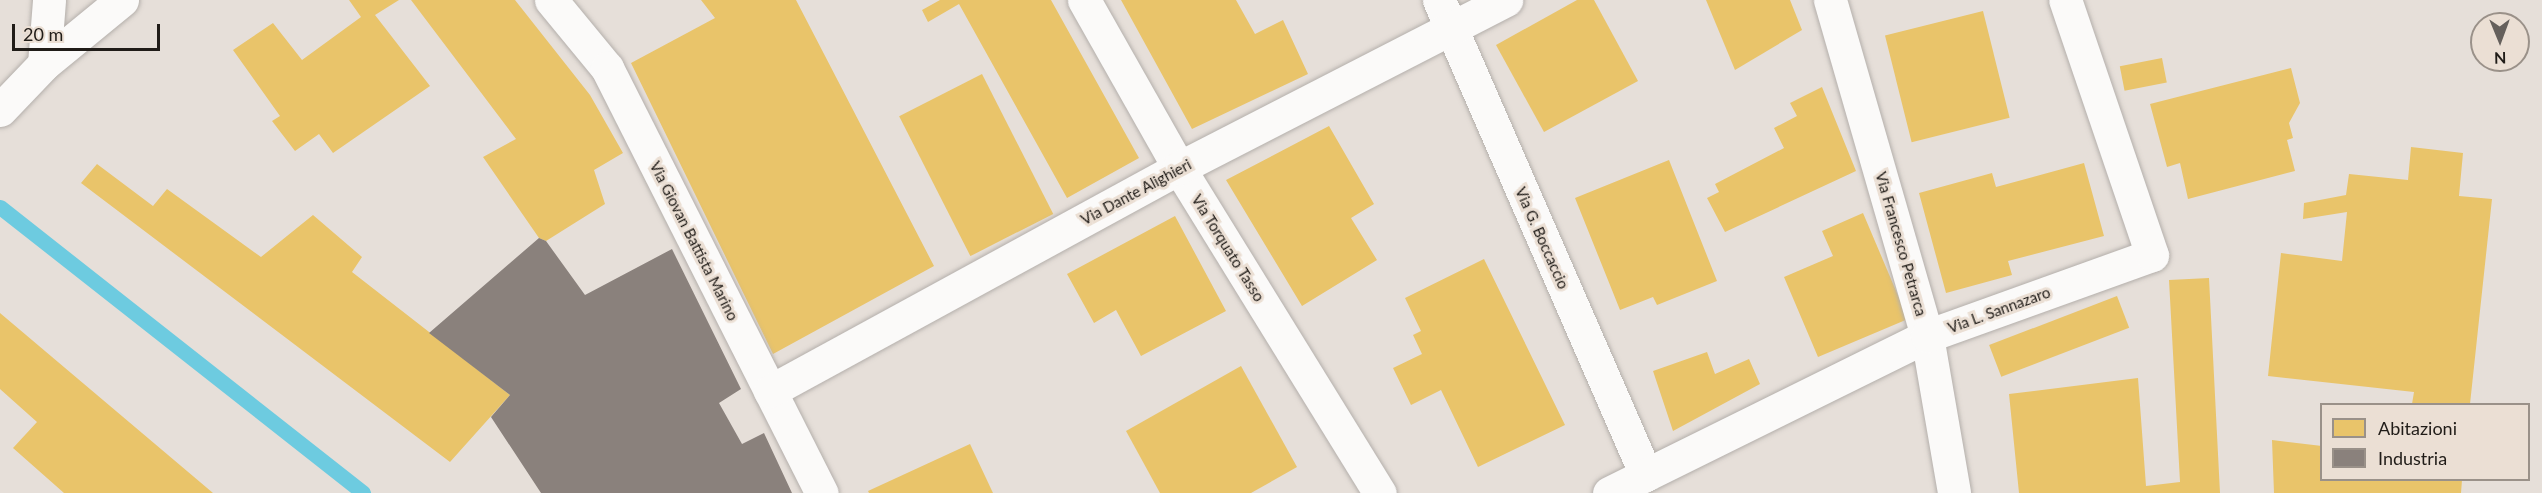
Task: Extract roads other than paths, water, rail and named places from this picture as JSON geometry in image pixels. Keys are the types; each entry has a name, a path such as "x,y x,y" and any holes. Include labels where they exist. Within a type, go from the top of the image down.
{"street":[{"path":"44,64 49,0"},
{"path":"0,110 44,64 122,0"},
{"name":"Via Giovan Battista Marino","path":"551,0 607,69 822,493"},
{"name":"Via Torquato Tasso","path":"1084,0 1179,168 1380,493"},
{"name":"Via G. Boccaccio","path":"1439,0 1646,475"},
{"name":"Via Dante Alighieri","path":"770,390 1179,168 1451,31 1506,0"},
{"name":"Via Francesco Petrarca","path":"1830,0 1928,336 1954,493"},
{"name":"Via L. Sannazaro","path":"1609,493 1928,336 2152,255 2065,0"}],"waterway":[{"path":"0,207 363,493"}]}
